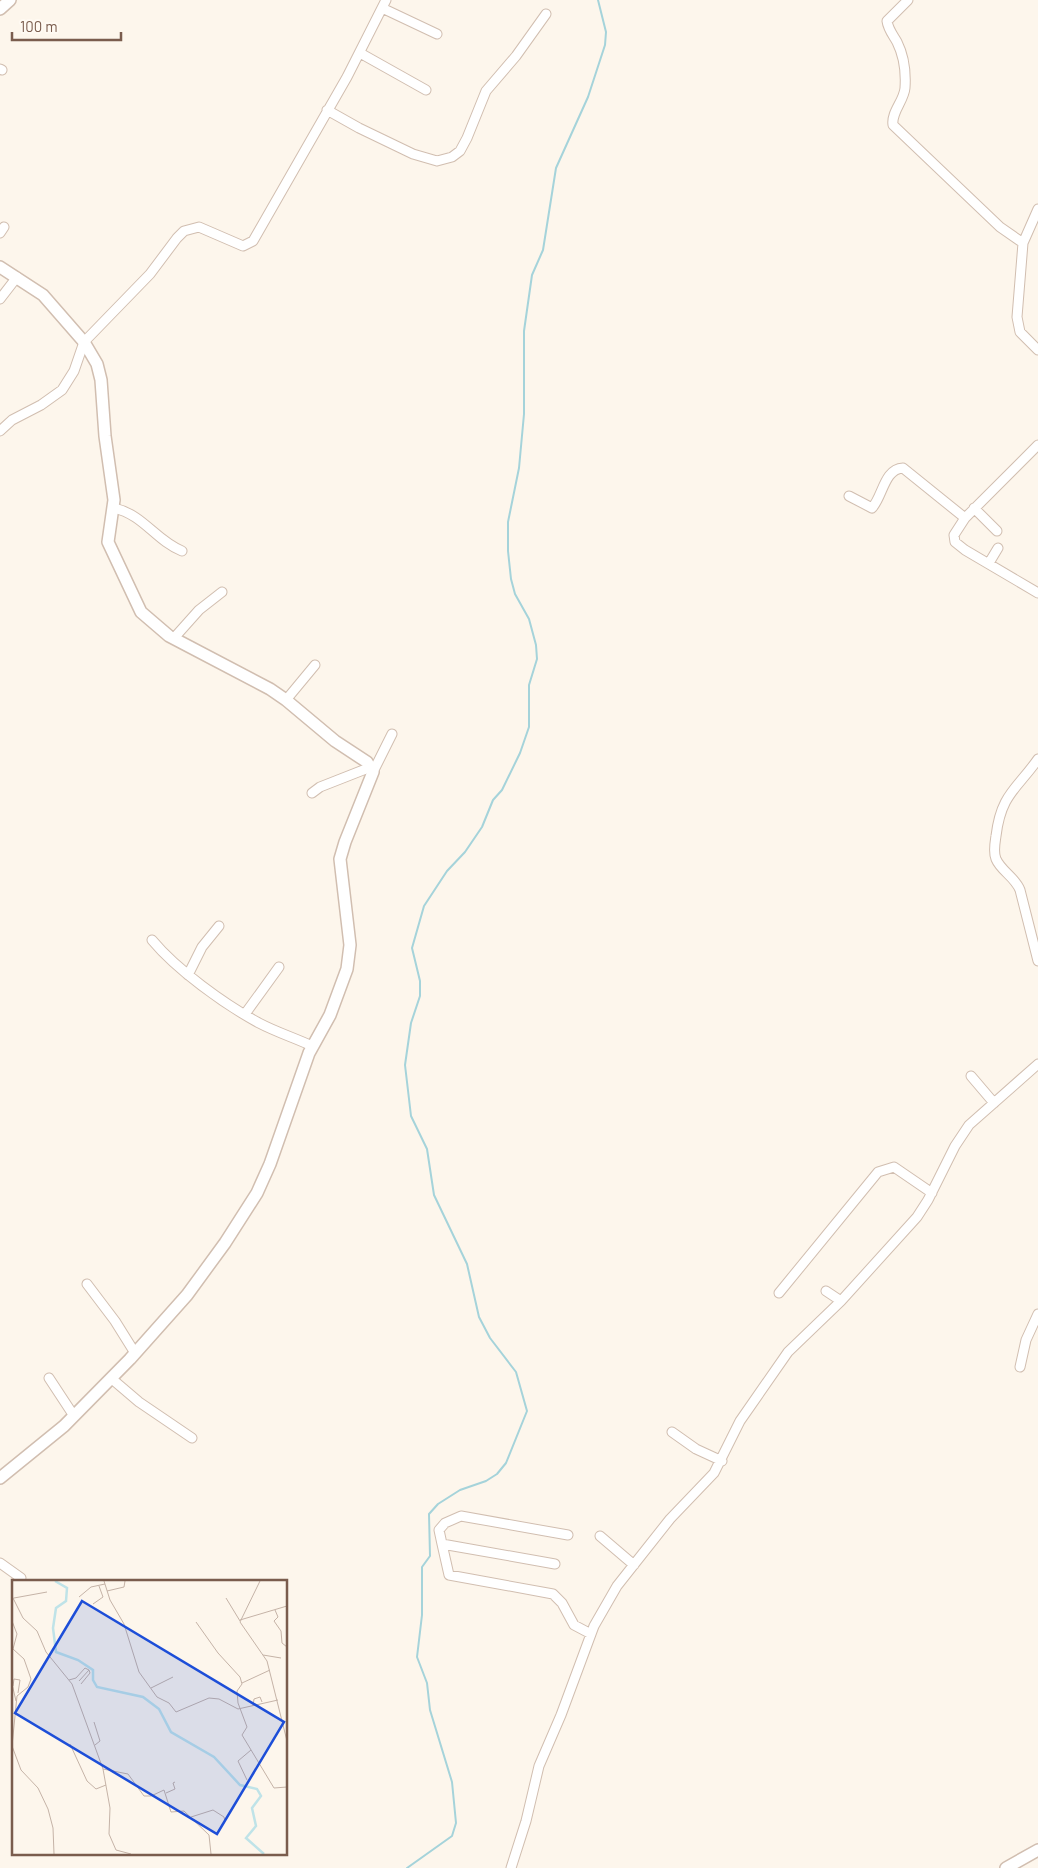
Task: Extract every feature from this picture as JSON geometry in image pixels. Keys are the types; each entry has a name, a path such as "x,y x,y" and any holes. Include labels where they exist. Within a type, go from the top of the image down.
{"street":[{"path":"0,9 10,0"},
{"path":"908,0 887,21 901,52 905,76 905,89 902,100 893,117 893,125 954,185 1000,227 1023,244"},
{"path":"0,431 12,420 40,405 62,390 74,371 84,342 150,274 184,232 199,227 243,246 253,241 360,53 384,4 437,34"},
{"path":"328,110 359,128 414,154 437,161 452,157 460,151 467,138 486,91 510,64 546,14"},
{"path":"360,53 426,90"},
{"path":"1038,209 1023,244 1017,324 1020,332 1038,350"},
{"path":"0,267 43,295 84,342 97,364 101,380 105,436 114,489 114,508 108,542 134,602 146,618 174,638 270,689 286,700 322,731 367,762 372,770"},
{"path":"0,299 17,278"},
{"path":"1038,445 964,518 954,531 956,542 1038,593"},
{"path":"849,496 872,508 889,476 897,468 903,468 964,518"},
{"path":"114,508 140,519 166,544 182,551"},
{"path":"974,508 997,531"},
{"path":"989,563 998,548"},
{"path":"174,638 199,610 222,592"},
{"path":"286,700 316,665"},
{"path":"0,1478 74,1416 112,1379 187,1295 225,1243 258,1192 312,1046 333,1007 350,960 340,859 344,842 372,770 392,734"},
{"path":"1038,758 1014,786 1005,801 994,851 998,862 1020,890 1038,961"},
{"path":"312,793 320,787 372,770"},
{"path":"188,975 202,947 219,926"},
{"path":"152,940 167,959 245,1014 260,1023 312,1046"},
{"path":"245,1014 279,968"},
{"path":"511,1868 526,1822 539,1766 561,1715 591,1634 609,1598 670,1519 714,1473 722,1461 740,1421 781,1360 841,1301 917,1217 932,1193 959,1138 969,1125 1038,1064"},
{"path":"971,1076 994,1103"},
{"path":"779,1293 878,1172 894,1167 932,1193"},
{"path":"87,1284 115,1321 135,1353"},
{"path":"826,1291 841,1301"},
{"path":"1020,1367 1026,1340 1038,1314"},
{"path":"49,1378 74,1416"},
{"path":"112,1379 139,1402 192,1438"},
{"path":"672,1432 696,1449 722,1461"},
{"path":"568,1535 461,1516 445,1523 439,1530 448,1575 554,1594 562,1603 574,1625 591,1634"},
{"path":"600,1536 634,1565"},
{"path":"442,1544 555,1564"},
{"path":"0,1563 21,1578"},
{"path":"1006,1868 1038,1850"}],"waterway":[{"path":"407,1868 452,1836 456,1823 452,1782 430,1710 427,1683 417,1657 422,1615 422,1567 430,1556 429,1514 438,1504 460,1490 486,1481 497,1474 506,1463 527,1411 516,1372 490,1338 479,1317 467,1264 434,1195 427,1149 411,1116 405,1065 411,1023 420,996 420,981 412,948 424,906 447,871 465,852 482,827 493,800 502,790 520,753 529,727 529,685 537,659 536,645 529,619 515,594 511,579 508,551 508,522 519,468 524,414 524,331 532,275 543,250 556,168 588,97 605,45 606,32 598,0"}]}
